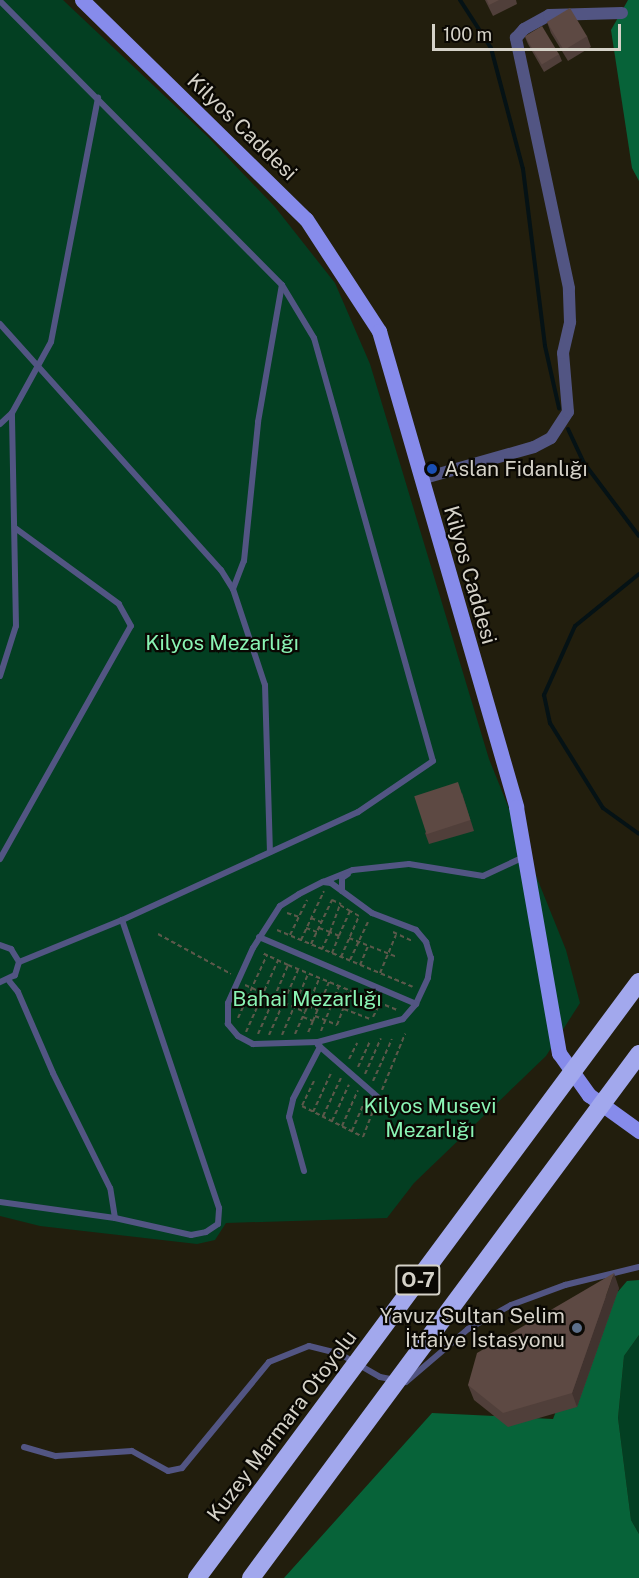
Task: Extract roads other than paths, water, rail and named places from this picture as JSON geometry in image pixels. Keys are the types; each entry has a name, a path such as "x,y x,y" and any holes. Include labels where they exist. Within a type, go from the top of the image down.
{"highway":[{"name":"Kuzey Marmara Otoyolu","path":"197,1578 639,982"},
{"name":"O-7","path":"251,1578 639,1054"}],"main road":[{"name":"Kilyos Caddesi","path":"82,0 306,219 379,332 516,807 559,1053 589,1095 639,1131"}],"street":[{"path":"421,479 534,447 551,438 568,412 563,353 570,322 569,288 516,38 524,28 549,15 622,13"}],"lane":[{"path":"0,1 282,285 314,338 433,761 358,812 122,920 19,962"},
{"path":"0,424 12,413 51,342 98,98"},
{"path":"233,589 244,561 258,422 282,285"},
{"path":"0,324 39,364 221,570 233,589 265,685 270,852"},
{"path":"0,676 16,626 12,413"},
{"path":"0,859 131,626 119,604 15,528"},
{"path":"326,883 345,893 372,913 416,930 426,942 431,958 422,991 416,1004 407,1014 376,1028 318,1044 253,1044 243,1039 228,1024 228,1003 253,948 278,909 313,887 353,870 409,864 483,876 524,856"},
{"path":"345,893 342,878 353,870"},
{"path":"0,1202 115,1218 191,1235 206,1232 218,1224 219,1208 122,920"},
{"path":"259,937 416,1004"},
{"path":"0,945 11,949 19,962 15,975 9,981 0,982"},
{"path":"9,981 18,992 53,1073 110,1188 115,1218"},
{"path":"318,1044 379,1098"},
{"path":"304,1172 289,1117 293,1099 318,1044"},
{"path":"24,1447 56,1456 132,1451 168,1471 182,1468 268,1362 309,1346 340,1354 380,1377 406,1383 468,1329 511,1305 566,1285 639,1267"}],"waterway":[{"path":"460,0 491,48 523,169 545,346 559,408"},
{"path":"568,429 584,463 639,536"},
{"path":"639,574 575,626 544,695 550,723 603,808 639,834"}],"place":[{"name":"Aslan Fidanlığı","path":"432,469"},
{"name":"Yavuz Sultan Selim İtfaiye İstasyonu","path":"577,1328"}],"park label":[{"name":"Kilyos Mezarlığı","path":"222,643"},
{"name":"Bahai Mezarlığı","path":"307,999"},
{"name":"Kilyos Musevi Mezarlığı","path":"430,1118"}]}
